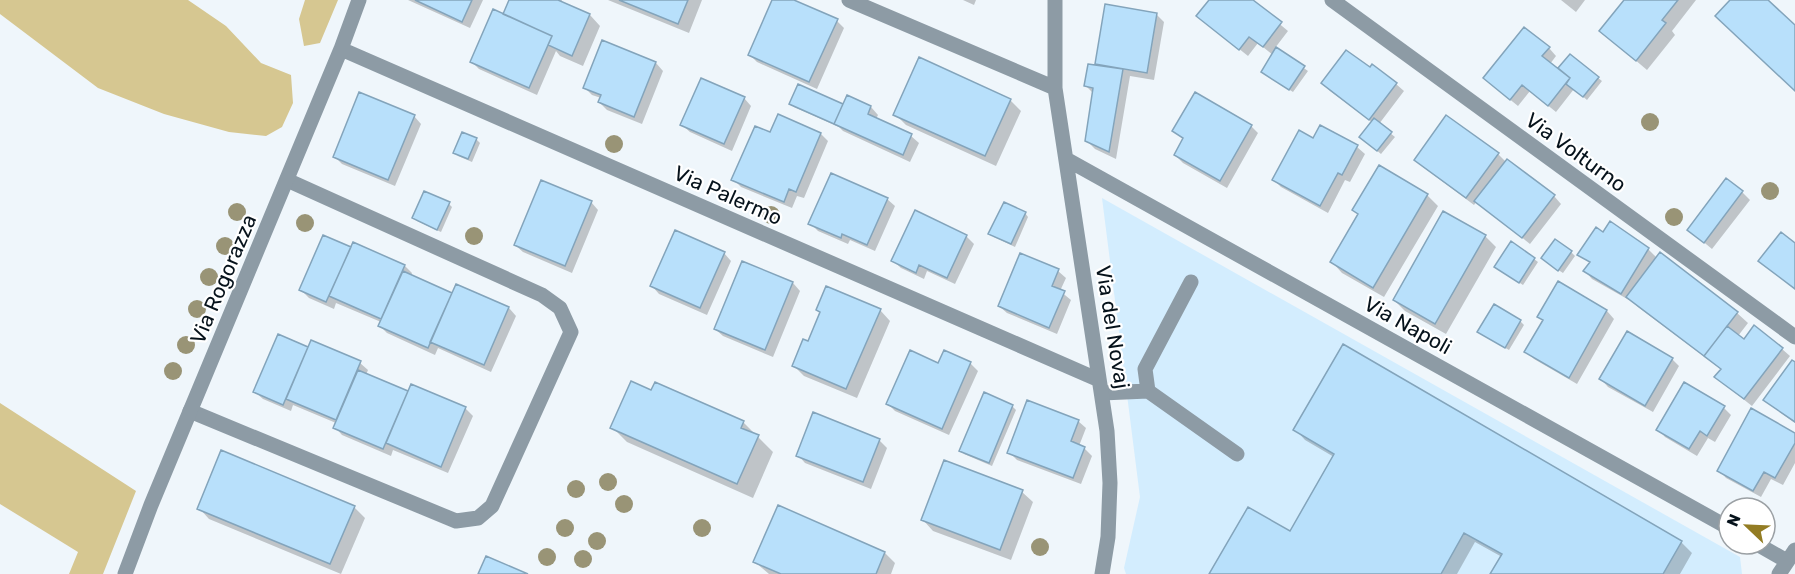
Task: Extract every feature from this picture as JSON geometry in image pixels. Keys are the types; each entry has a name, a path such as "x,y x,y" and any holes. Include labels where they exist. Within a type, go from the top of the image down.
{"street":[{"name":"Via Rogorazza","path":"125,574 151,504 341,49 358,0"},
{"path":"849,0 1056,88"},
{"name":"Via del Novaj","path":"1055,0 1056,88 1107,431 1110,483 1108,537 1102,574"},
{"name":"Via Volturno","path":"1332,0 1795,337"},
{"name":"Via Palermo","path":"341,49 1100,387"},
{"name":"Via Napoli","path":"1066,159 1717,521"},
{"path":"190,411 456,521 478,518 492,506 571,332 560,308 542,295 287,180"},
{"path":"1148,391 1145,369 1191,282"},
{"path":"1100,387 1148,391 1237,454"}],"shaded area":[{"path":"0,0 188,0 226,26 261,63 291,75 293,103 282,127 266,136 229,132 164,114 98,88 0,14"},
{"path":"305,0 338,0 320,43 304,46 299,19"},
{"path":"1102,198 1717,544 1717,556 1740,557 1742,574 1126,574 1124,568 1140,497"},
{"path":"0,403 136,491 103,574 69,574 78,552 0,504"}],"building":[{"path":"415,0 472,0 462,22"},
{"path":"509,0 558,0 590,14 572,56 548,45 552,36 503,14"},
{"path":"619,0 688,0 678,24"},
{"path":"772,0 794,0 838,19 809,82 748,55"},
{"path":"1209,0 1253,0 1282,22 1263,47 1249,37 1239,50 1196,16"},
{"path":"1624,0 1678,0 1662,20 1666,23 1636,61 1599,31"},
{"path":"1730,0 1768,0 1795,25 1795,91 1715,16"},
{"path":"1105,4 1157,13 1147,73 1095,64"},
{"path":"493,9 552,36 529,88 470,62"},
{"path":"1524,27 1550,47 1542,56 1570,78 1548,106 1522,85 1510,100 1483,78"},
{"path":"602,40 656,62 634,117 598,102 601,95 583,88"},
{"path":"1276,47 1305,66 1289,90 1261,72"},
{"path":"1346,50 1370,67 1372,64 1397,83 1369,120 1321,83"},
{"path":"1570,54 1599,77 1583,97 1566,84 1570,78 1558,68"},
{"path":"919,57 1011,99 985,156 893,115"},
{"path":"1088,64 1123,69 1109,152 1085,141 1093,88 1084,86"},
{"path":"701,78 745,97 724,144 680,125"},
{"path":"798,84 843,104 834,124 789,104"},
{"path":"359,92 415,115 388,180 333,157"},
{"path":"1195,92 1252,125 1220,181 1174,155 1183,138 1172,131"},
{"path":"847,95 871,106 868,114 912,134 903,155 834,124"},
{"path":"778,114 821,133 796,192 789,189 784,202 731,180 755,126 770,132"},
{"path":"1446,115 1499,153 1466,198 1414,160"},
{"path":"1374,118 1392,132 1377,151 1359,137"},
{"path":"1320,125 1358,145 1342,175 1338,173 1320,206 1272,180 1299,130 1313,138"},
{"path":"462,132 477,138 468,159 453,153"},
{"path":"1507,159 1555,195 1522,238 1474,201"},
{"path":"1379,165 1428,194 1373,288 1330,262 1358,214 1352,210"},
{"path":"831,173 888,198 867,245 842,234 841,238 808,224"},
{"path":"1726,178 1743,191 1704,243 1687,230"},
{"path":"541,180 592,201 565,266 514,245"},
{"path":"424,191 450,202 437,230 412,218"},
{"path":"1004,202 1026,212 1011,244 988,234"},
{"path":"915,210 967,235 947,278 919,265 916,273 891,261"},
{"path":"1443,211 1486,235 1435,324 1393,300"},
{"path":"1610,221 1649,248 1621,294 1583,271 1590,262 1577,255 1596,227 1603,232"},
{"path":"675,230 725,252 700,308 650,286"},
{"path":"1781,232 1795,243 1795,289 1758,261"},
{"path":"323,235 351,247 326,302 299,290"},
{"path":"1555,239 1572,251 1558,271 1541,258"},
{"path":"1511,241 1535,258 1519,283 1494,267"},
{"path":"353,242 405,265 381,319 329,296"},
{"path":"1660,252 1738,312 1704,356 1626,297"},
{"path":"1020,253 1059,269 1052,286 1065,291 1049,328 998,306"},
{"path":"742,261 793,282 765,350 714,329"},
{"path":"403,271 452,293 428,348 378,326"},
{"path":"1558,281 1607,310 1569,378 1524,352 1543,320 1537,317"},
{"path":"456,284 509,307 484,365 430,342"},
{"path":"826,286 881,309 846,389 792,366 803,339 808,341 820,312 816,310"},
{"path":"1494,304 1521,320 1505,348 1477,332"},
{"path":"1754,325 1783,348 1744,399 1714,377 1721,369 1704,356 1727,326 1744,339"},
{"path":"1627,331 1673,358 1645,406 1599,379"},
{"path":"278,334 308,347 283,405 253,392"},
{"path":"311,340 361,361 336,420 286,399"},
{"path":"1343,344 1682,541 1663,574 1490,574 1502,554 1464,533 1441,574 1209,574 1248,507 1290,531 1334,454 1293,430"},
{"path":"910,350 938,363 944,350 971,362 942,429 886,404"},
{"path":"1792,360 1795,362 1795,422 1763,400"},
{"path":"358,370 408,391 383,449 333,428"},
{"path":"631,381 651,390 655,382 744,421 741,428 759,435 737,484 610,428"},
{"path":"1684,382 1725,406 1707,436 1700,431 1689,449 1656,430"},
{"path":"411,384 466,407 441,467 386,443"},
{"path":"984,392 1013,405 989,463 959,451"},
{"path":"1027,400 1079,420 1071,441 1085,447 1073,478 1007,453"},
{"path":"1751,408 1795,433 1795,443 1775,478 1764,472 1753,491 1717,471"},
{"path":"813,412 880,439 863,482 796,456"},
{"path":"221,450 355,506 330,564 197,509"},
{"path":"944,460 1023,490 1000,550 921,520"},
{"path":"778,505 885,552 876,574 781,574 753,562"},
{"path":"486,556 528,574 478,574"}]}
